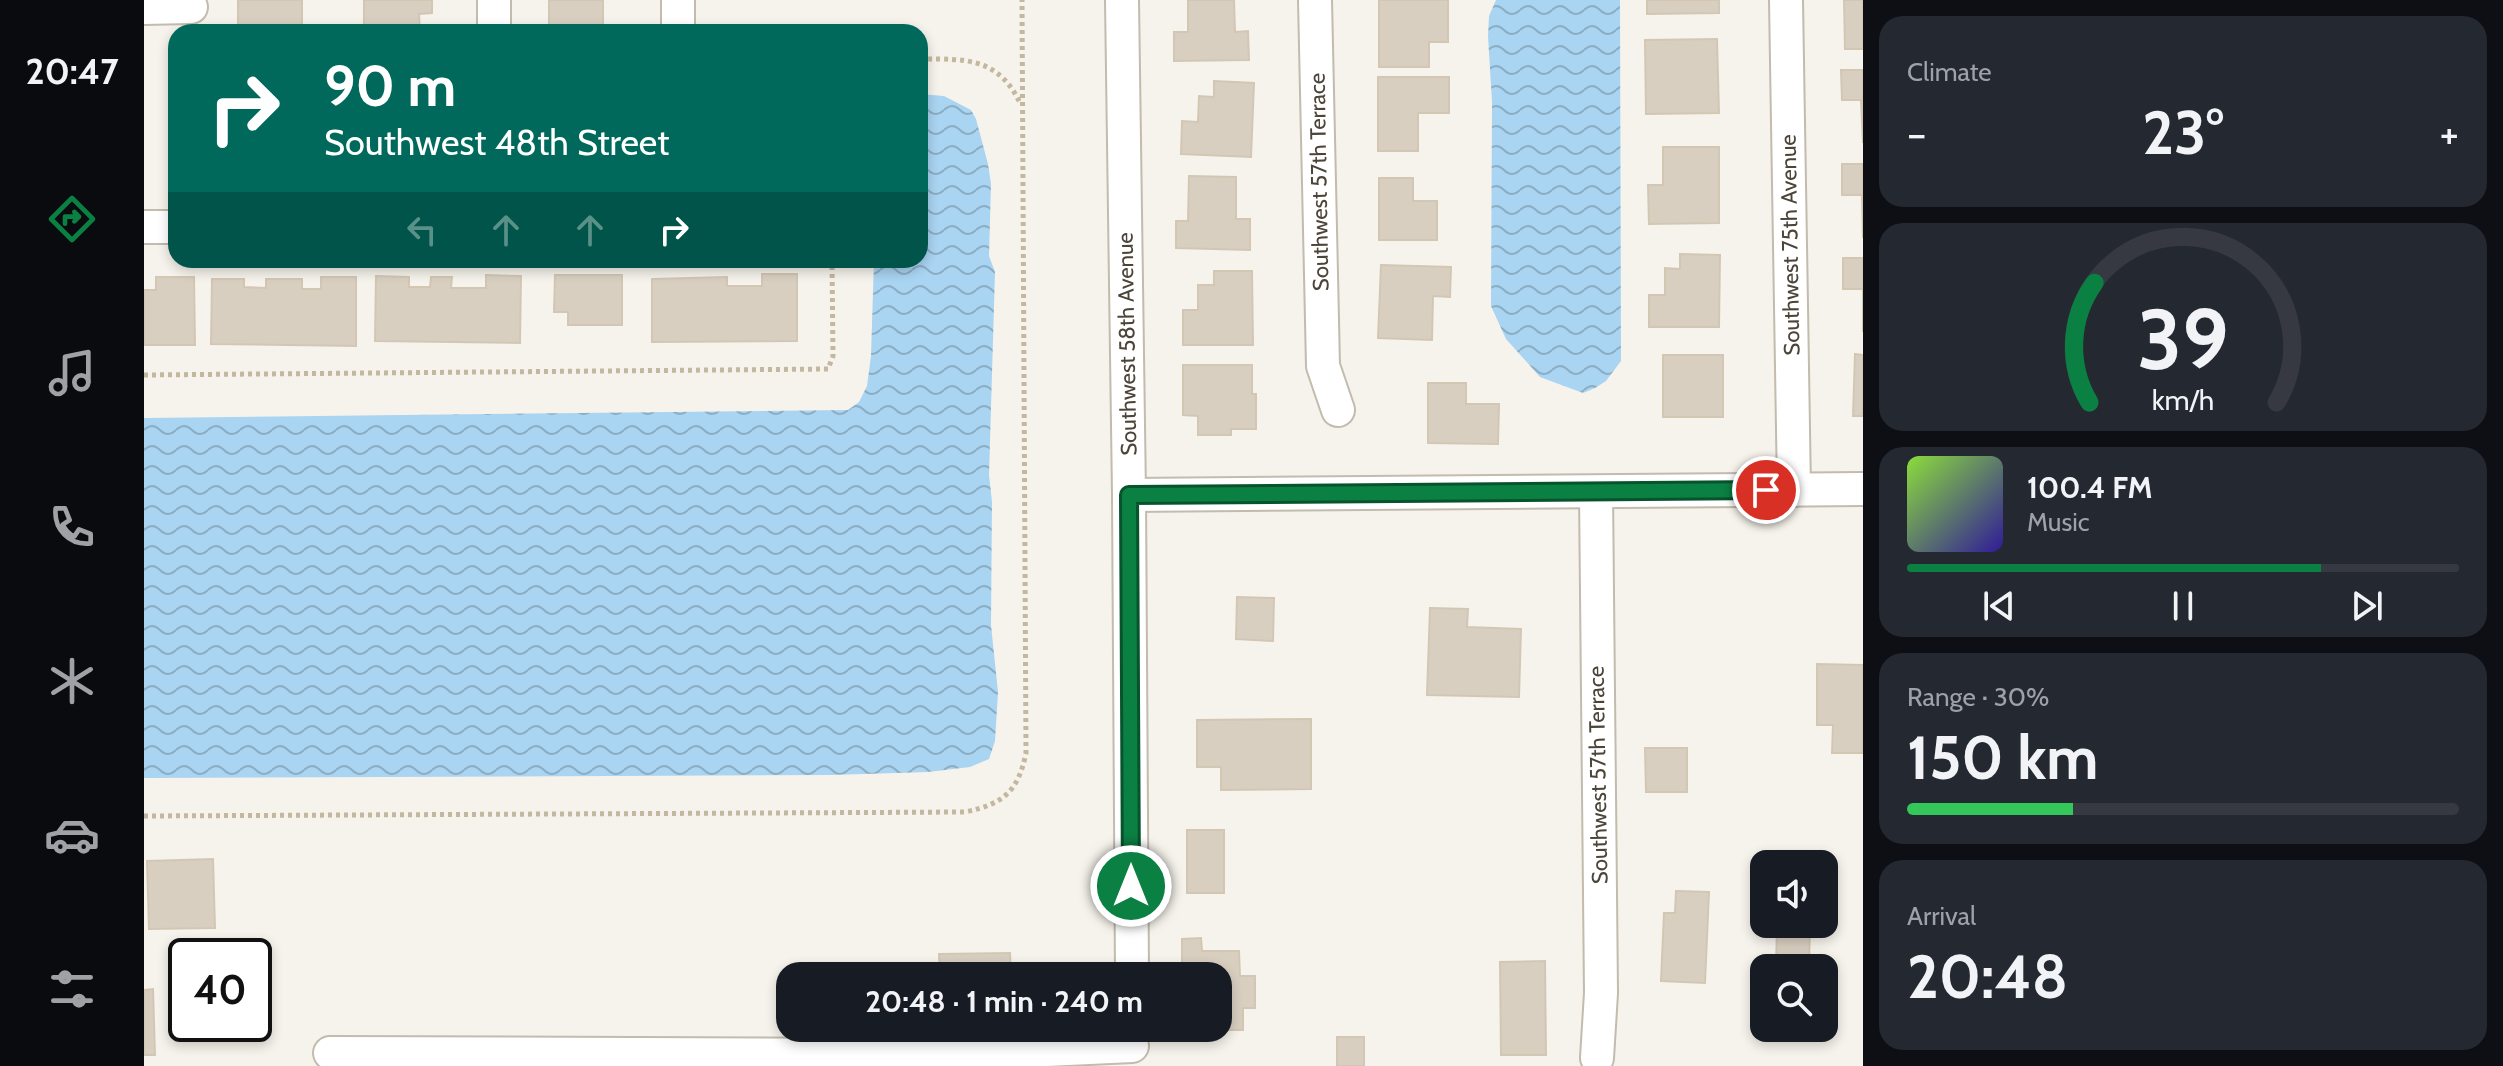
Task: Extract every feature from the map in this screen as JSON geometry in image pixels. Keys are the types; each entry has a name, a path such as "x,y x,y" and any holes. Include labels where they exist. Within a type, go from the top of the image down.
{"street":[{"path":"494,0 494,24"},
{"path":"678,0 678,24"},
{"name":"Southwest 58th Avenue","path":"1122,0 1132,962"},
{"name":"Southwest 57th Terrace","path":"1315,0 1323,366 1338,410"},
{"name":"Southwest 75th Avenue","path":"1786,0 1794,490"},
{"path":"144,8 191,13"},
{"path":"144,227 168,227"},
{"path":"1129,495 1863,489"},
{"name":"Southwest 57th Terrace","path":"1596,492 1601,993 1597,1058"},
{"path":"330,1053 940,1055 1132,1047"}],"path":[{"path":"144,816 965,812 998,801 1012,790 1022,774 1026,753 1022,0"},
{"path":"928,59 961,59 995,71 1009,83 1023,109"},
{"path":"144,375 828,369 833,356 832,268"}],"water":[{"path":"1496,0 1620,0 1621,361 1606,381 1583,393 1540,377 1506,339 1491,306 1492,102 1488,36 1489,16"},
{"path":"928,95 944,96 971,110 976,119 991,184 989,256 995,272 989,475 992,502 991,625 998,692 995,741 989,759 970,767 928,772 831,775 144,778 144,418 848,410 859,402 867,386 874,268 928,268"}],"building":[{"path":"238,0 302,0 302,24 238,24"},
{"path":"364,0 432,0 432,13 419,14 420,24 364,24"},
{"path":"549,0 603,0 603,24 549,24"},
{"path":"1188,0 1234,0 1235,32 1248,31 1249,60 1174,61 1174,32 1188,32"},
{"path":"1379,0 1448,0 1448,42 1429,42 1429,67 1379,67"},
{"path":"1647,0 1719,0 1719,13 1647,14"},
{"path":"1844,0 1863,0 1863,49 1845,49"},
{"path":"1717,39 1719,113 1646,114 1645,40"},
{"path":"1841,70 1863,70 1863,143 1861,100 1842,100"},
{"path":"1378,77 1449,77 1449,113 1418,113 1418,151 1378,151"},
{"path":"1214,81 1254,83 1251,157 1181,154 1182,121 1198,122 1199,96 1214,97"},
{"path":"1663,147 1719,147 1719,223 1649,224 1648,185 1663,185"},
{"path":"1842,164 1863,164 1863,238 1862,195 1842,195"},
{"path":"1189,176 1236,177 1236,219 1250,219 1250,250 1176,248 1176,221 1188,221"},
{"path":"1379,178 1413,178 1413,201 1437,201 1437,240 1379,240"},
{"path":"1680,254 1720,255 1719,327 1649,327 1649,295 1665,295 1665,268 1680,269"},
{"path":"1843,258 1863,258 1863,289 1843,289"},
{"path":"1381,265 1451,267 1450,297 1433,296 1432,340 1378,338"},
{"path":"1214,271 1252,271 1253,345 1183,345 1183,310 1198,310 1198,285 1214,285"},
{"path":"762,274 797,274 797,341 652,342 652,279 727,277 727,286 762,286"},
{"path":"486,275 521,276 520,343 375,341 376,276 409,277 409,287 430,287 431,277 452,277 451,288 486,288"},
{"path":"555,275 622,275 622,325 568,325 568,312 554,312"},
{"path":"156,277 194,277 195,345 144,345 144,290 156,290"},
{"path":"321,277 356,277 356,346 211,344 212,279 244,279 244,287 266,288 266,279 302,279 302,289 321,289"},
{"path":"1855,354 1863,355 1863,416 1853,416"},
{"path":"1663,355 1723,355 1723,417 1663,417"},
{"path":"1183,365 1252,365 1256,429 1231,429 1231,435 1198,435 1198,416 1183,415"},
{"path":"1428,383 1466,383 1466,404 1499,404 1498,444 1428,443"},
{"path":"1237,597 1274,598 1273,641 1236,639"},
{"path":"1430,608 1468,609 1467,627 1521,629 1519,697 1427,695"},
{"path":"1817,664 1863,665 1863,753 1832,753 1833,725 1817,725"},
{"path":"1311,719 1311,789 1221,790 1221,767 1197,767 1197,720"},
{"path":"1645,748 1687,748 1687,792 1646,792"},
{"path":"1187,830 1224,830 1224,893 1187,893"},
{"path":"213,859 215,928 149,929 147,861"},
{"path":"1676,891 1709,892 1705,983 1661,981 1664,913 1675,913"},
{"path":"1201,938 1202,951 1239,951 1240,976 1255,976 1255,1008 1243,1008 1243,1030 1232,1030 1232,962 1182,962 1182,939"},
{"path":"1777,938 1810,938 1809,954 1776,954"},
{"path":"1010,953 1010,962 939,962 939,954"},
{"path":"1545,961 1546,1055 1501,1055 1500,962"},
{"path":"153,989 155,1055 144,1055 144,990"},
{"path":"1337,1037 1364,1037 1364,1066 1337,1066"}],"route":[{"path":"1131,886 1129,495 1766,490"}]}
